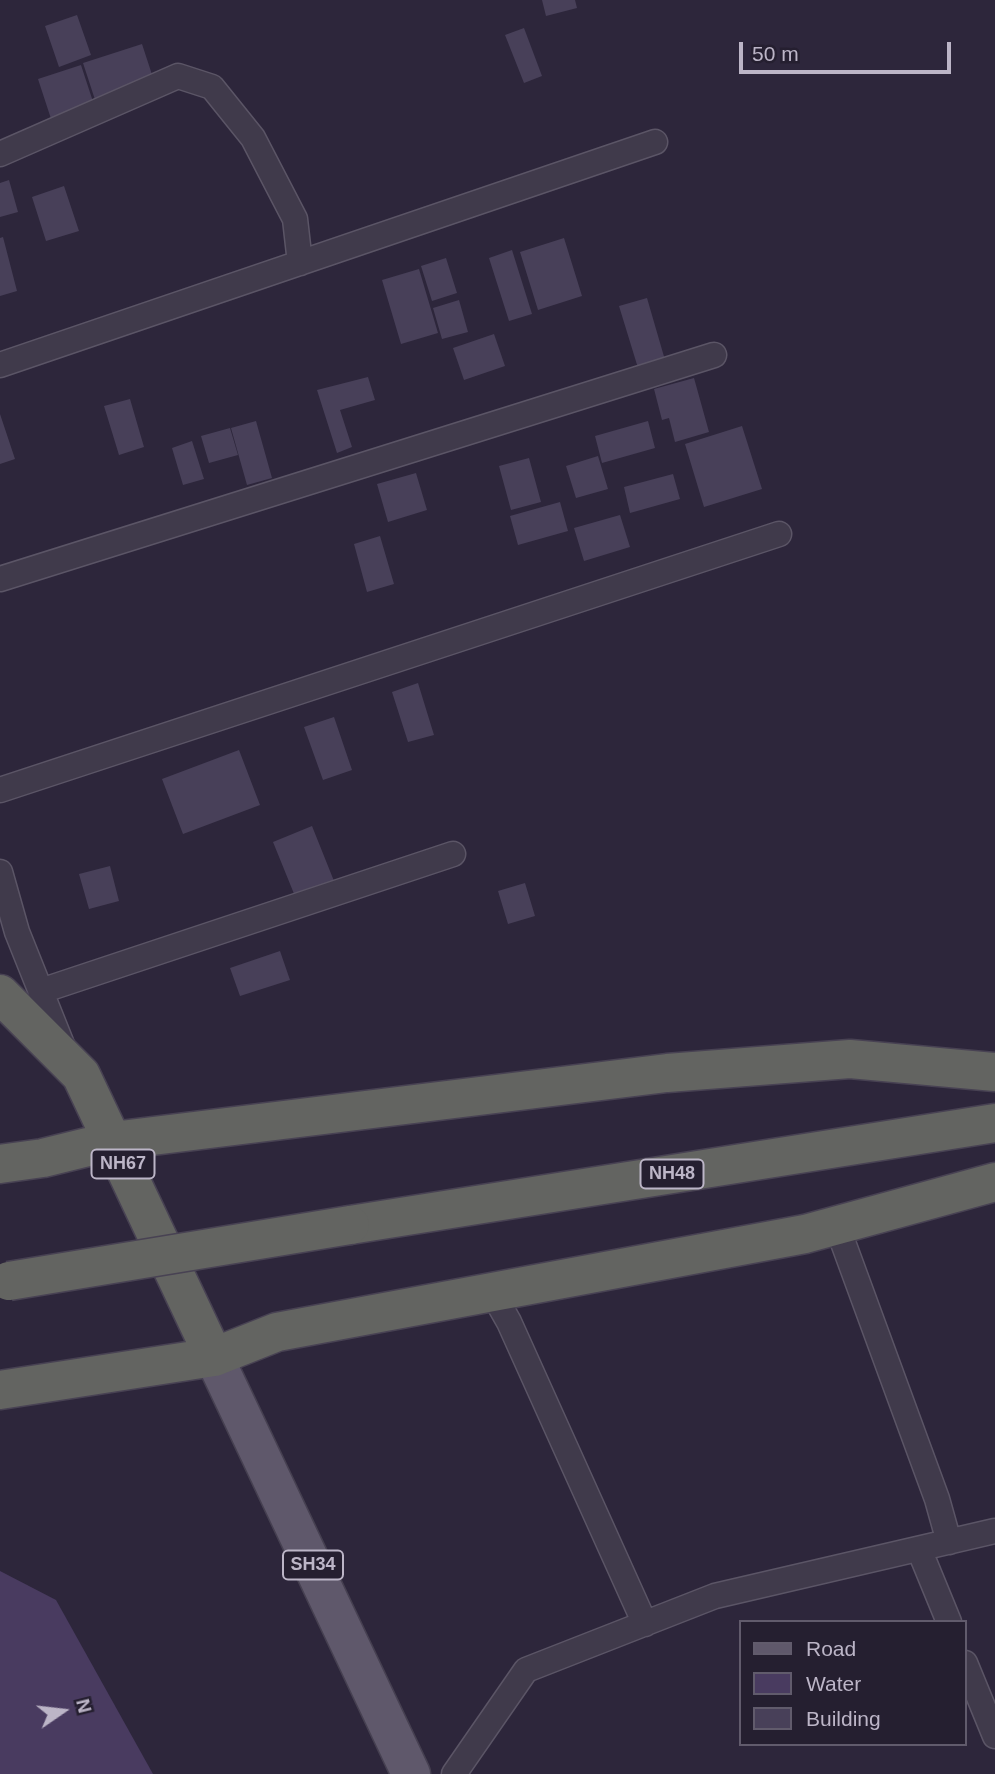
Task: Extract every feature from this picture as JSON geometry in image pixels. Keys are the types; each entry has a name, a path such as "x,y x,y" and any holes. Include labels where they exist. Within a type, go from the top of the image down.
{"highway":[{"name":"NH67","path":"0,994 81,1075 214,1357"},
{"path":"112,1141 680,1072 850,1059 995,1072"},
{"name":"NH48","path":"4,1282 995,1123"},
{"name":"NH67","path":"0,1164 43,1158 112,1141"},
{"path":"0,1390 214,1357 277,1332 805,1234 995,1182"}],"main road":[{"name":"SH34","path":"214,1357 411,1774"}],"street":[{"path":"0,154 178,76 212,87 253,138 295,219 300,263"},
{"path":"0,365 655,142"},
{"path":"0,579 714,355"},
{"path":"0,790 779,534"},
{"path":"41,990 453,854"},
{"path":"0,872 17,932 63,1042 66,1060"},
{"path":"837,1226 937,1499 949,1542"},
{"path":"492,1292 509,1322 645,1624"},
{"path":"454,1774 526,1670 715,1596 995,1531"},
{"path":"919,1549 948,1620"},
{"path":"967,1668 995,1736"}],"water":[{"path":"0,1571 56,1600 153,1774 0,1774"}],"building":[{"path":"542,0 575,0 577,8 546,16"},
{"path":"77,15 91,55 59,67 45,26"},
{"path":"524,28 542,76 524,83 505,35"},
{"path":"142,44 159,96 100,115 83,63"},
{"path":"81,65 98,117 55,131 38,79"},
{"path":"9,180 18,212 0,217 0,183"},
{"path":"64,186 79,231 46,241 32,197"},
{"path":"3,237 17,291 0,296 0,238"},
{"path":"564,238 582,296 538,310 520,252"},
{"path":"512,250 532,314 509,321 489,258"},
{"path":"446,258 457,293 432,301 421,266"},
{"path":"419,269 438,333 401,344 382,280"},
{"path":"647,298 665,360 638,368 619,306"},
{"path":"459,300 468,332 442,339 433,308"},
{"path":"494,334 505,366 464,380 453,348"},
{"path":"368,377 375,400 340,410 352,447 337,453 317,390"},
{"path":"694,378 709,432 675,442 669,418 662,420 654,389"},
{"path":"130,399 144,447 119,455 104,406"},
{"path":"0,414 15,459 0,464"},
{"path":"256,421 272,478 247,485 231,428"},
{"path":"648,421 655,448 602,463 595,436"},
{"path":"742,426 762,489 704,507 685,444"},
{"path":"230,428 238,455 209,463 201,436"},
{"path":"192,441 204,479 183,485 172,448"},
{"path":"598,456 608,489 576,498 566,466"},
{"path":"529,458 541,502 511,510 499,466"},
{"path":"416,473 427,510 388,522 377,484"},
{"path":"673,474 680,499 630,513 624,487"},
{"path":"560,502 568,531 518,545 510,516"},
{"path":"620,515 630,547 584,561 574,528"},
{"path":"380,536 394,584 367,592 354,544"},
{"path":"418,683 434,735 408,742 392,692"},
{"path":"334,717 352,770 323,780 304,727"},
{"path":"239,750 260,805 183,834 162,779"},
{"path":"312,826 340,896 301,911 273,842"},
{"path":"110,866 119,901 89,909 79,874"},
{"path":"525,883 535,916 508,924 498,891"},
{"path":"280,951 290,980 240,996 230,968"}]}
